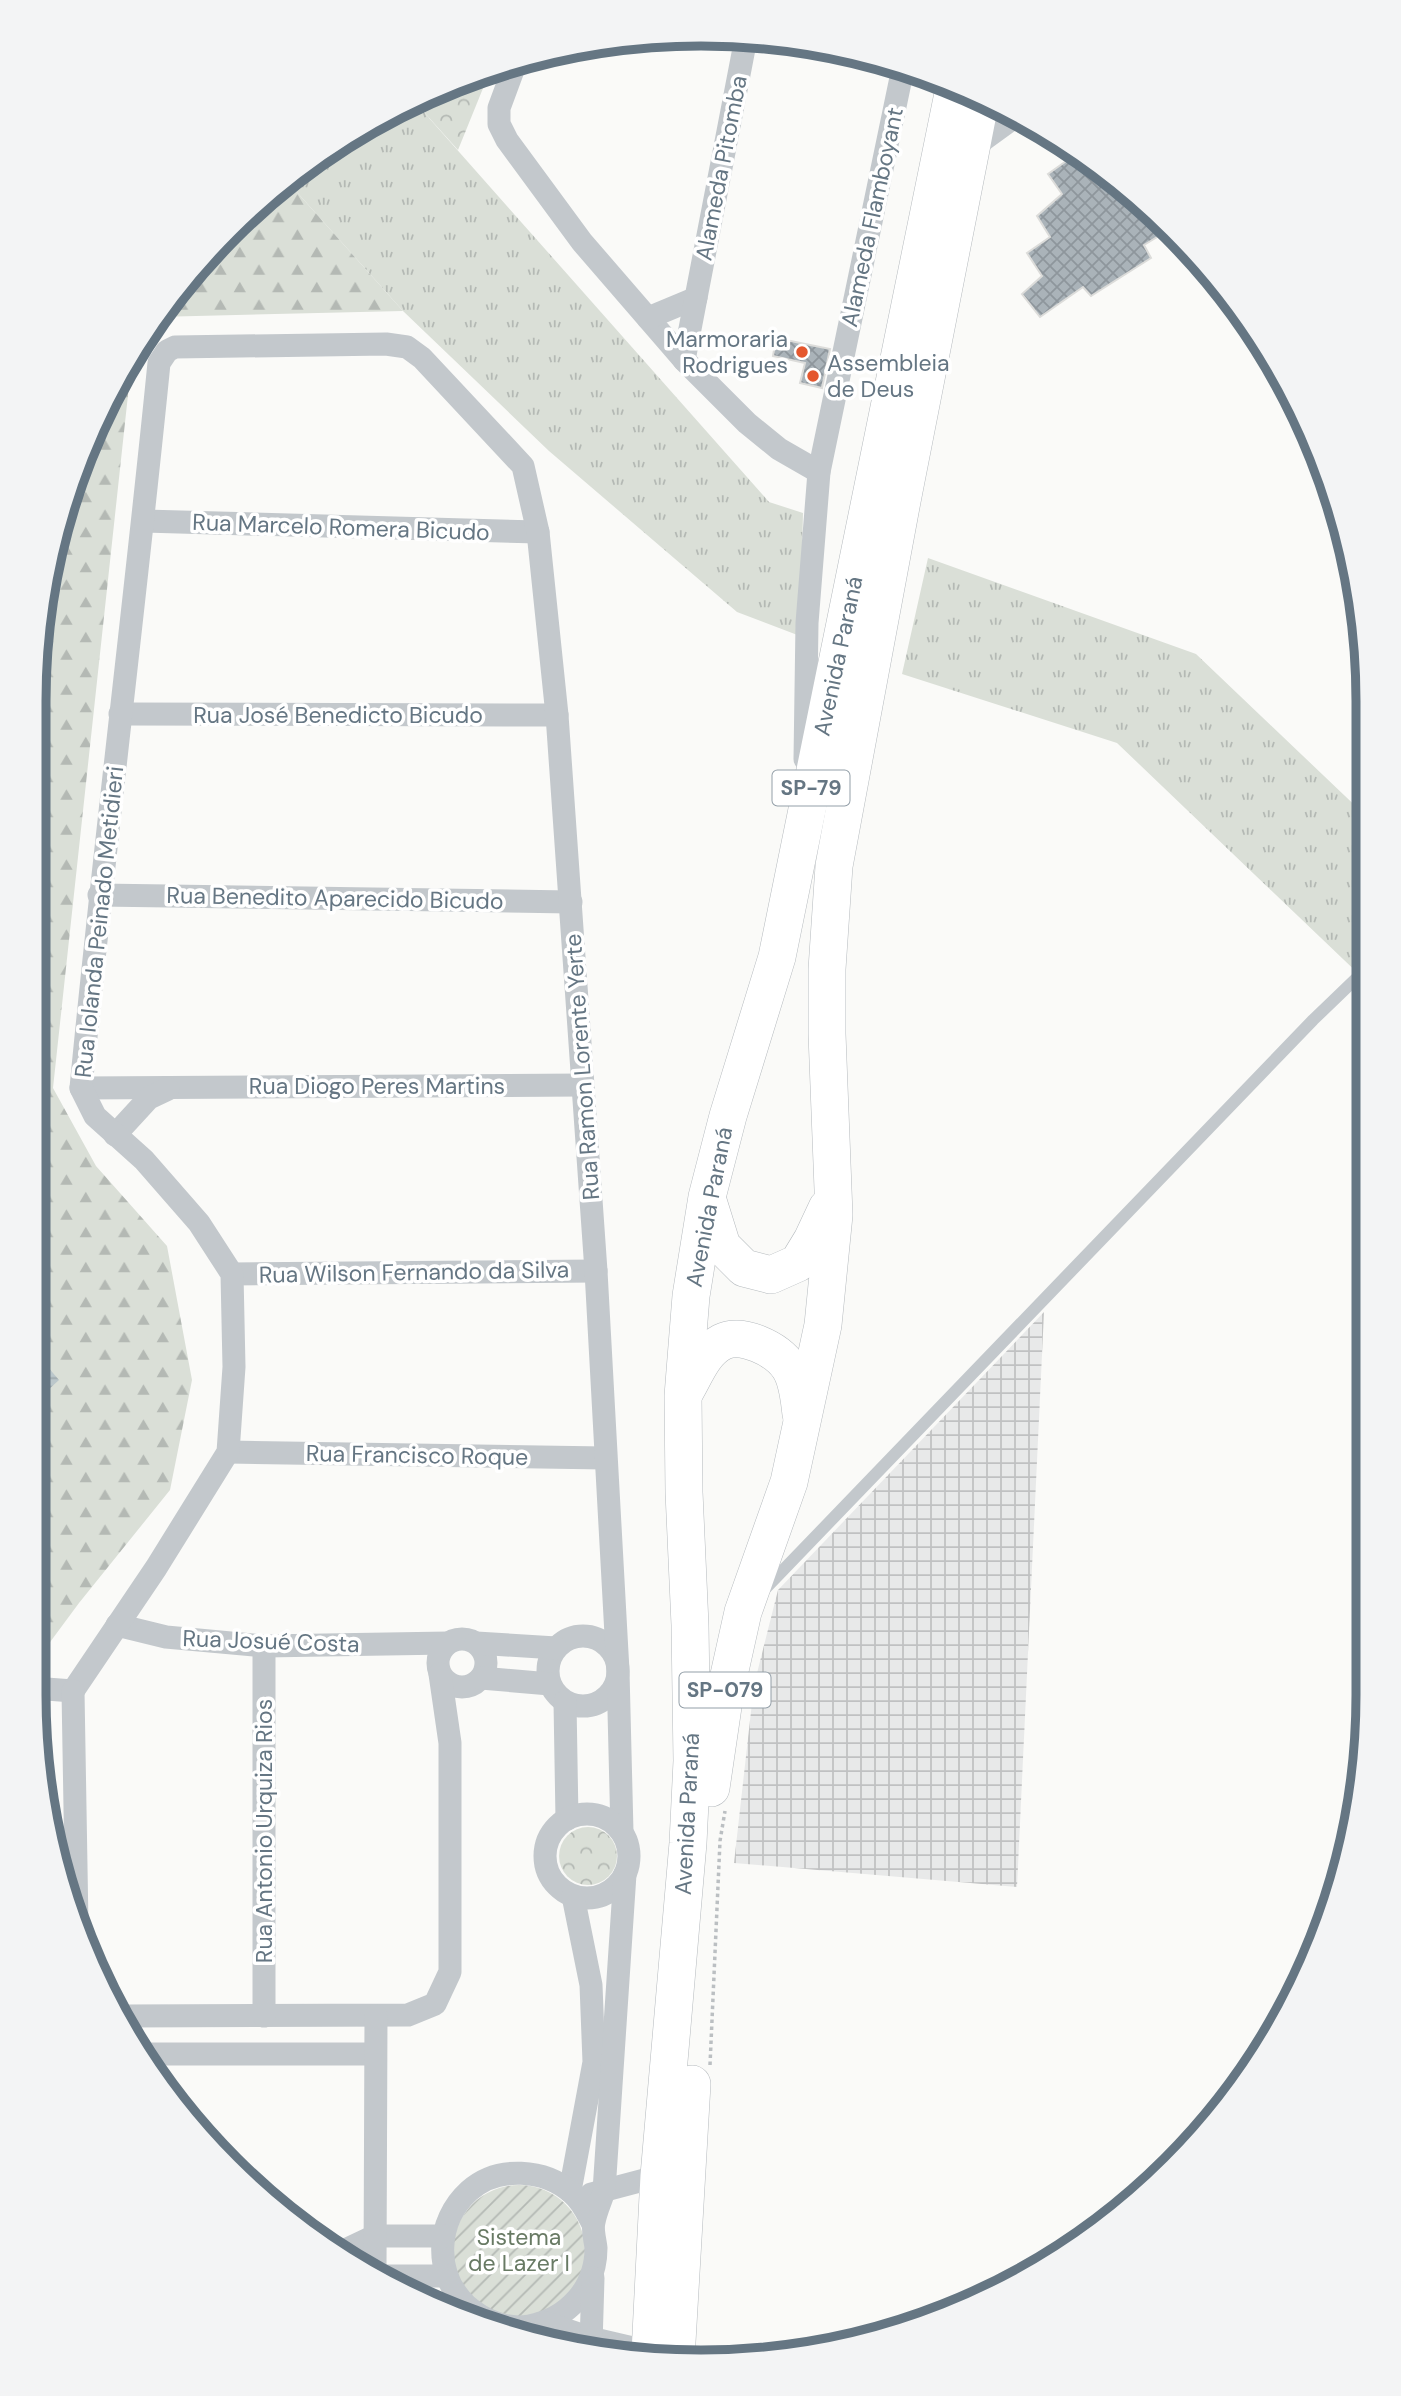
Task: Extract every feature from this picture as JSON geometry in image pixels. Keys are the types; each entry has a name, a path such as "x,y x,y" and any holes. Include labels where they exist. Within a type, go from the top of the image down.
{"main road":[{"name":"Avenida Paraná","path":"659,2349 659,2176 687,1857 692,1761 683,1396 691,1296 707,1197 728,1116 776,957 953,96"},
{"name":"Avenida Paraná","path":"660,2349 717,1743 743,1612 789,1482 823,1325 834,1192 827,969 834,866 979,108"},
{"path":"707,1197 722,1246 744,1268 771,1275 798,1263 834,1192"},
{"path":"683,1396 705,1356 723,1341 747,1340 771,1349 789,1367 799,1393 802,1426"}],"street":[{"name":"Alameda Pitomba","path":"684,360 744,47"},
{"path":"512,74 499,108 499,124 508,141 582,242 684,360 747,423 779,449 819,472"},
{"name":"Alameda Flamboyant","path":"804,825 807,623 819,472 901,77"},
{"path":"972,148 1007,122"},
{"path":"648,318 695,298"},
{"name":"Rua Iolanda Peinado Metidieri","path":"232,1274 199,1223 144,1160 95,1116 81,1088 99,895 144,521 159,363 167,351 175,347 386,344 407,347 422,358 523,466"},
{"name":"Rua Ramon Lorente Yerte","path":"523,466 538,532 557,715 571,902 596,1271 618,1671 622,1832"},
{"name":"Rua Marcelo Romera Bicudo","path":"144,521 538,532"},
{"name":"Rua José Benedicto Bicudo","path":"120,714 557,715"},
{"name":"Rua Benedito Aparecido Bicudo","path":"99,895 571,902"},
{"name":"Rua Diogo Peres Martins","path":"81,1088 583,1085"},
{"path":"115,1135 149,1098 171,1087"},
{"path":"135,1112 134,1141 144,1160"},
{"name":"Rua Wilson Fernando da Silva","path":"232,1274 596,1271"},
{"path":"76,1894 73,1691 156,1568 228,1452 234,1367 232,1274"},
{"name":"Rua Francisco Roque","path":"228,1452 605,1458"},
{"name":"Rua Josué Costa","path":"117,1625 166,1637 264,1646 385,1645 442,1660"},
{"path":"577,1636 589,1636 599,1640 613,1653 618,1671 615,1684 600,1702 577,1706 565,1702 556,1694 550,1684 548,1665 556,1648 565,1641 577,1636"},
{"path":"129,2016 408,2015 435,2004 450,1972 450,1743 442,1660 462,1638 476,1643 556,1648"},
{"path":"450,1743 474,1683 486,1663 482,1648 476,1643"},
{"name":"Rua Antonio Urquiza Rios","path":"264,1646 264,2016"},
{"path":"442,1660 452,1685 550,1684"},
{"path":"46,1689 73,1691"},
{"path":"565,1702 567,1819"},
{"path":"590,2341 596,2248 593,2224 604,2191 628,1846 622,1832 614,1823 603,1817 579,1815 567,1819 556,1828 549,1839 545,1852 546,1866 561,1889 573,1896 597,1897 609,1893 625,1874"},
{"path":"573,1896 591,1985 594,2062 573,2194"},
{"path":"375,2264 376,2016"},
{"path":"153,2054 374,2054"},
{"path":"470,2309 458,2297 443,2263 443,2236 453,2210 470,2190 494,2176 521,2172 547,2177 573,2194 593,2224"},
{"path":"573,2194 604,2191 659,2176"},
{"path":"350,2248 375,2236 443,2236"},
{"path":"526,2326 546,2323 566,2311 583,2294 593,2273"},
{"path":"398,2276 447,2276"},
{"path":"546,2323 589,2341"}],"lane":[{"path":"743,1612 1313,1020 1356,979"}],"shaded area":[{"path":"1044,1312 1017,1887 734,1863 754,1685 778,1590"},
{"path":"46,1346 49,1347 47,1366 59,1380 46,1392"}],"green space":[{"path":"486,82 458,150 421,109"},
{"path":"421,109 769,502 803,513 800,636 737,612 549,451 403,311 293,188 373,133"},
{"path":"293,188 403,311 171,317 237,237"},
{"path":"130,379 53,1088 96,1166 167,1246 192,1380 170,1490 46,1648 47,658 58,573 80,490 95,450"},
{"path":"928,558 1196,654 1356,806 1356,971 1117,743 902,674"},
{"path":"588,1827 604,1832 612,1840 617,1856 612,1872 604,1880 588,1885 572,1880 564,1872 559,1856 564,1840 572,1832"},
{"name":"Sistema de Lazer I","path":"519,2185 544,2190 566,2204 580,2226 585,2251 580,2276 566,2298 544,2312 519,2317 494,2312 472,2298 458,2276 453,2251 458,2226 472,2204 494,2190"}],"building":[{"path":"1069,159 1099,181 1161,234 1144,245 1151,258 1091,296 1083,287 1040,317 1022,294 1042,276 1027,253 1050,237 1037,216 1062,194 1048,174"},
{"name":"Marmoraria Rodrigues","path":"776,338 830,349 822,388 800,383 805,363 773,356"}],"place":[{"name":"Marmoraria Rodrigues","path":"802,352"},
{"name":"Assembleia de Deus","path":"813,376"}]}
